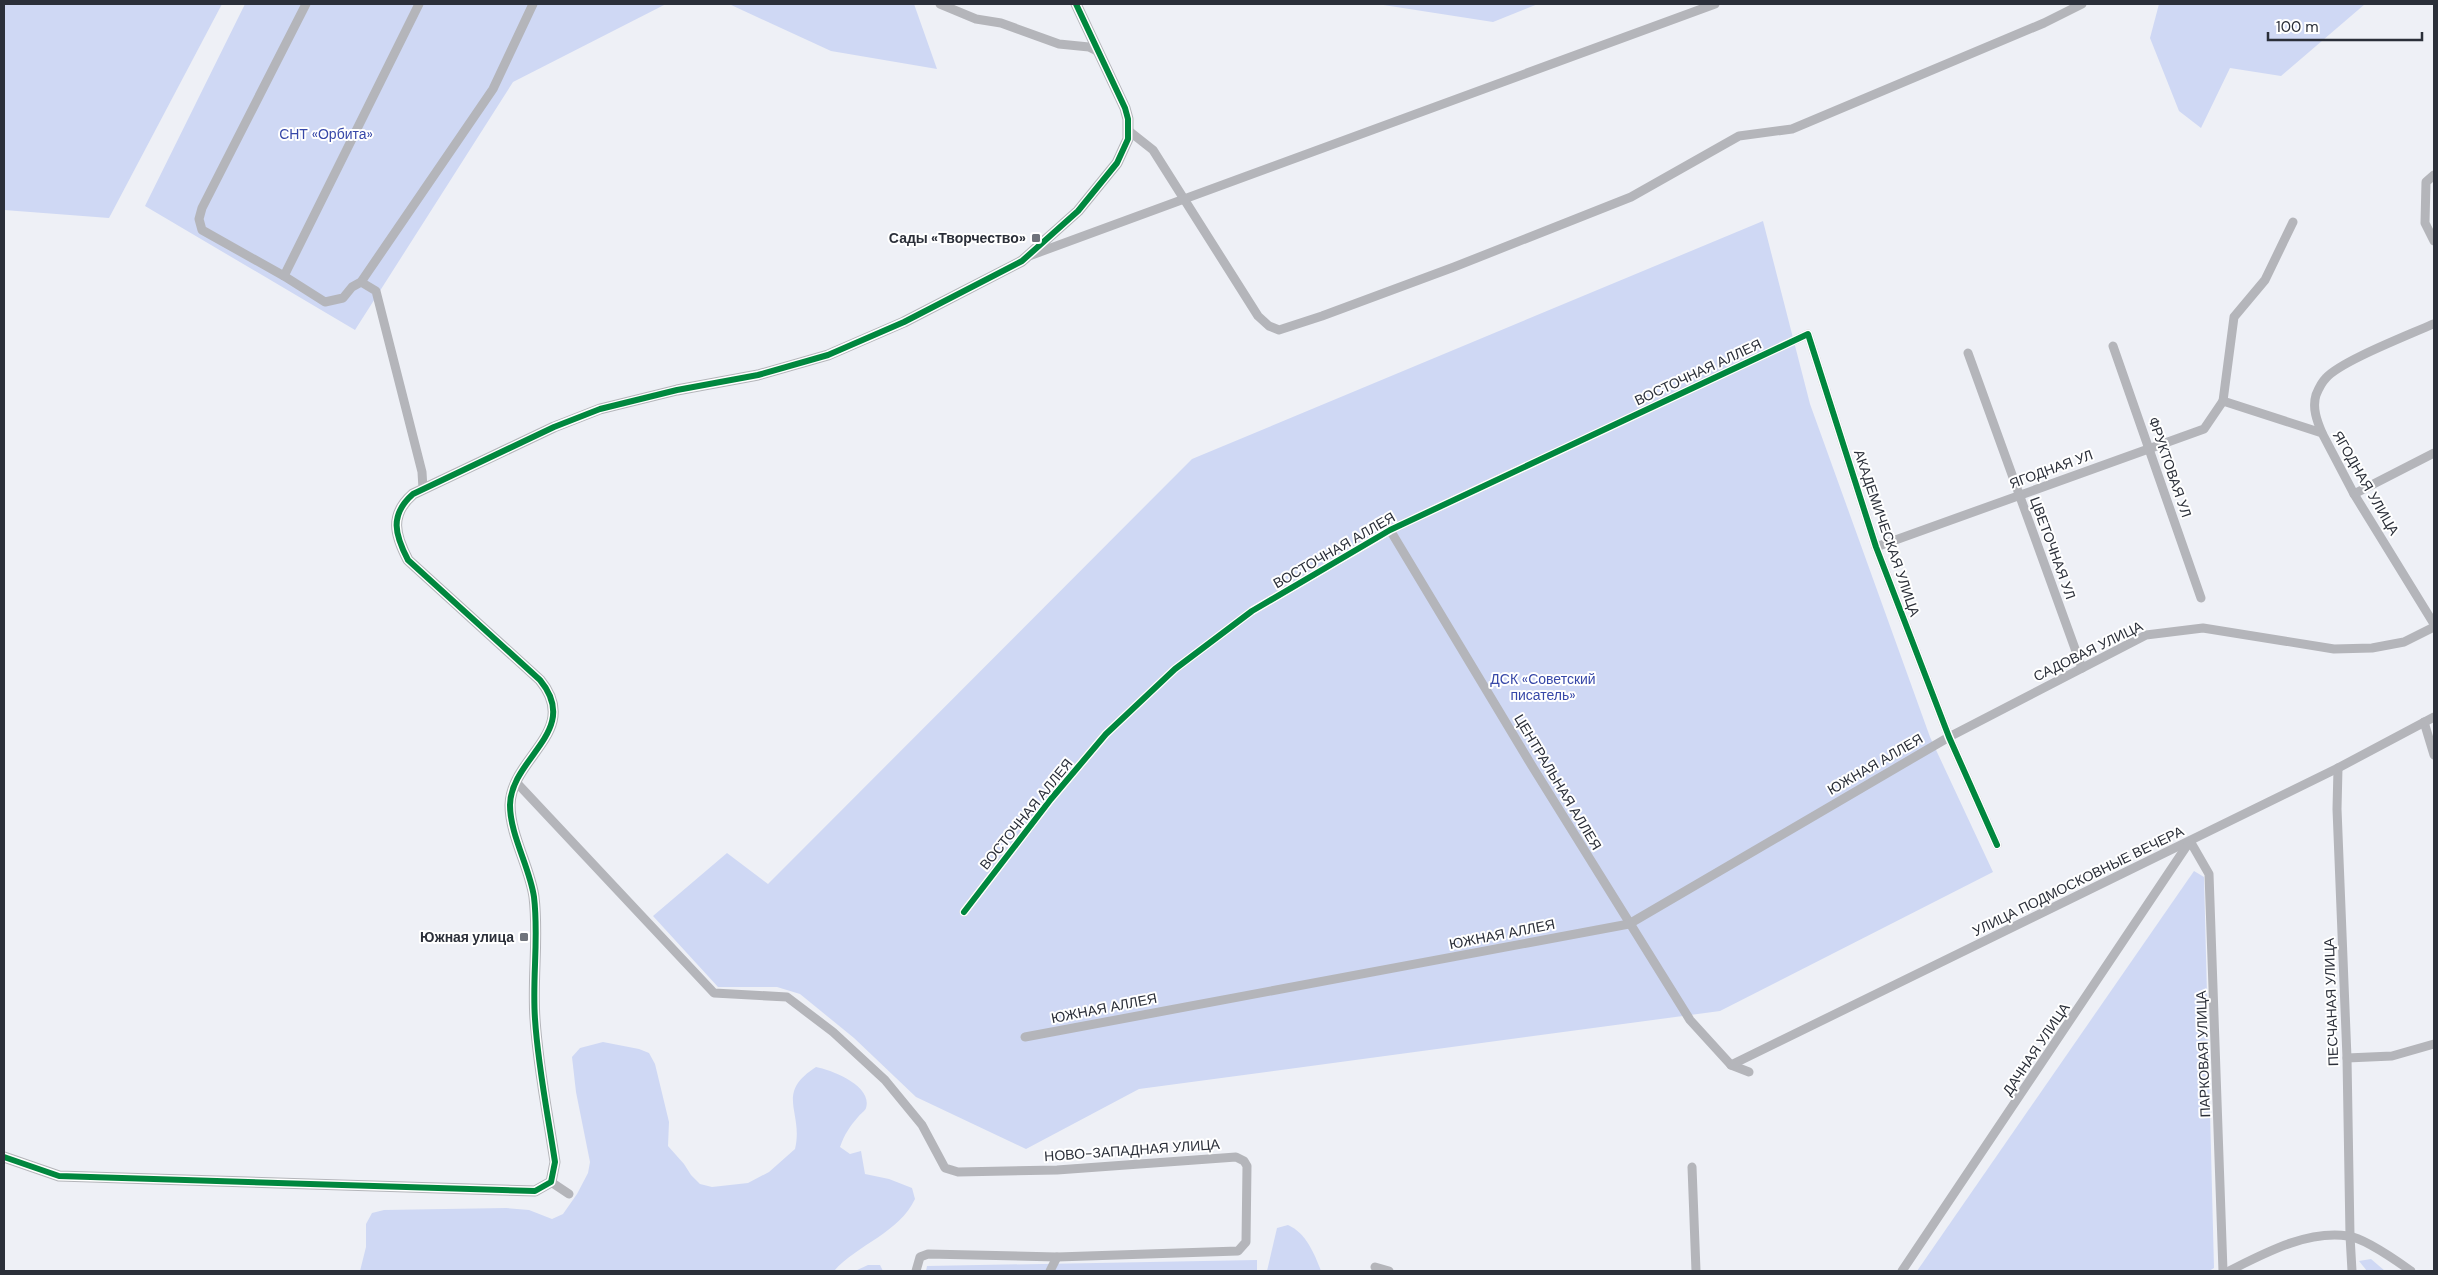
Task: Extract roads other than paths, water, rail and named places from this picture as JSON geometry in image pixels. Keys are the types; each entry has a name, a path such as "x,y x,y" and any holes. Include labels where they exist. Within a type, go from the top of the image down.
{"street":[{"path":"306,4 202,208 199,219 202,230 284,276 325,302 343,298 361,282 493,89 533,4"},
{"path":"284,276 419,4"},
{"path":"940,4 976,19 1001,23 1060,44 1089,47 1099,52"},
{"path":"1029,256 1078,211 1126,148 1129,131 1125,108 1076,4"},
{"path":"4,1157 59,1176 535,1191 551,1182 555,1162 534,1019 536,919 533,892 510,806 516,782 552,725 553,706 550,696 540,680 408,560 396,535 397,520 406,500 423,489 554,426 600,409 677,390 758,375 828,355 912,318 1029,256 1715,4"},
{"path":"1129,131 1153,150 1258,316 1268,326 1279,330 1454,267 1631,197 1739,136 1792,129 2044,23 2082,4"},
{"path":"2434,175 2426,182 2425,222 2434,241"},
{"path":"2223,401 2234,317 2265,280 2293,222"},
{"path":"361,282 376,291 422,472 423,489"},
{"path":"2322,433 2315,415 2316,396 2325,379 2337,369 2358,358 2433,324"},
{"name":"ВОСТОЧНАЯ АЛЛЕЯ","path":"964,912 1051,799 1106,734 1174,668 1252,611 1390,530 1808,334"},
{"name":"АКАДЕМИЧЕСКАЯ УЛИЦА","path":"1808,334 1876,547 1944,739 1997,845"},
{"name":"ФРУКТОВАЯ УЛ","path":"2113,346 2201,598"},
{"name":"ЦВЕТОЧНАЯ УЛ","path":"1968,353 2082,668"},
{"name":"ЯГОДНАЯ УЛИЦА","path":"2223,401 2322,433 2354,494 2434,626"},
{"name":"ЯГОДНАЯ УЛ","path":"1876,547 2204,429 2223,401"},
{"path":"2354,494 2434,454"},
{"name":"ЦЕНТРАЛЬНАЯ АЛЛЕЯ","path":"1390,530 1690,1020 1731,1065"},
{"name":"САДОВАЯ УЛИЦА","path":"1944,739 2146,635 2203,628 2334,649 2372,648 2404,642 2434,626"},
{"name":"УЛИЦА ПОДМОСКОВНЫЕ ВЕЧЕРА","path":"1731,1065 2338,768 2434,717"},
{"path":"2424,722 2434,755"},
{"name":"ЮЖНАЯ АЛЛЕЯ","path":"1025,1037 1630,924 1944,739"},
{"name":"ПЕСЧАНАЯ УЛИЦА","path":"2338,768 2337,808 2347,1058 2352,1271"},
{"name":"НОВО-ЗАПАДНАЯ УЛИЦА","path":"516,782 714,993 787,996 833,1032 885,1080 922,1125 945,1168 958,1172 1057,1170 1236,1157 1244,1161 1247,1166 1246,1242 1238,1251 1057,1257"},
{"name":"ДАЧНАЯ УЛИЦА","path":"1902,1271 2190,841"},
{"name":"ПАРКОВАЯ УЛИЦА","path":"2190,841 2209,874 2223,1271"},
{"path":"2347,1058 2392,1056 2434,1044"},
{"path":"1731,1065 1749,1072"},
{"path":"1692,1167 1696,1271"},
{"path":"551,1182 569,1194"},
{"path":"2229,1271 2271,1250 2315,1237 2350,1236 2391,1256 2411,1271"},
{"path":"916,1271 920,1257 928,1254 1057,1257 1050,1271"},
{"path":"1375,1267 1389,1271"}],"place":[{"name":"Сады «Творчество»","path":"1036,238"},
{"name":"Южная улица","path":"524,937"}],"park label":[{"name":"СНТ «Орбита»","path":"326,134"},
{"name":"ДСК «Советский писатель»","path":"1543,688"}]}
